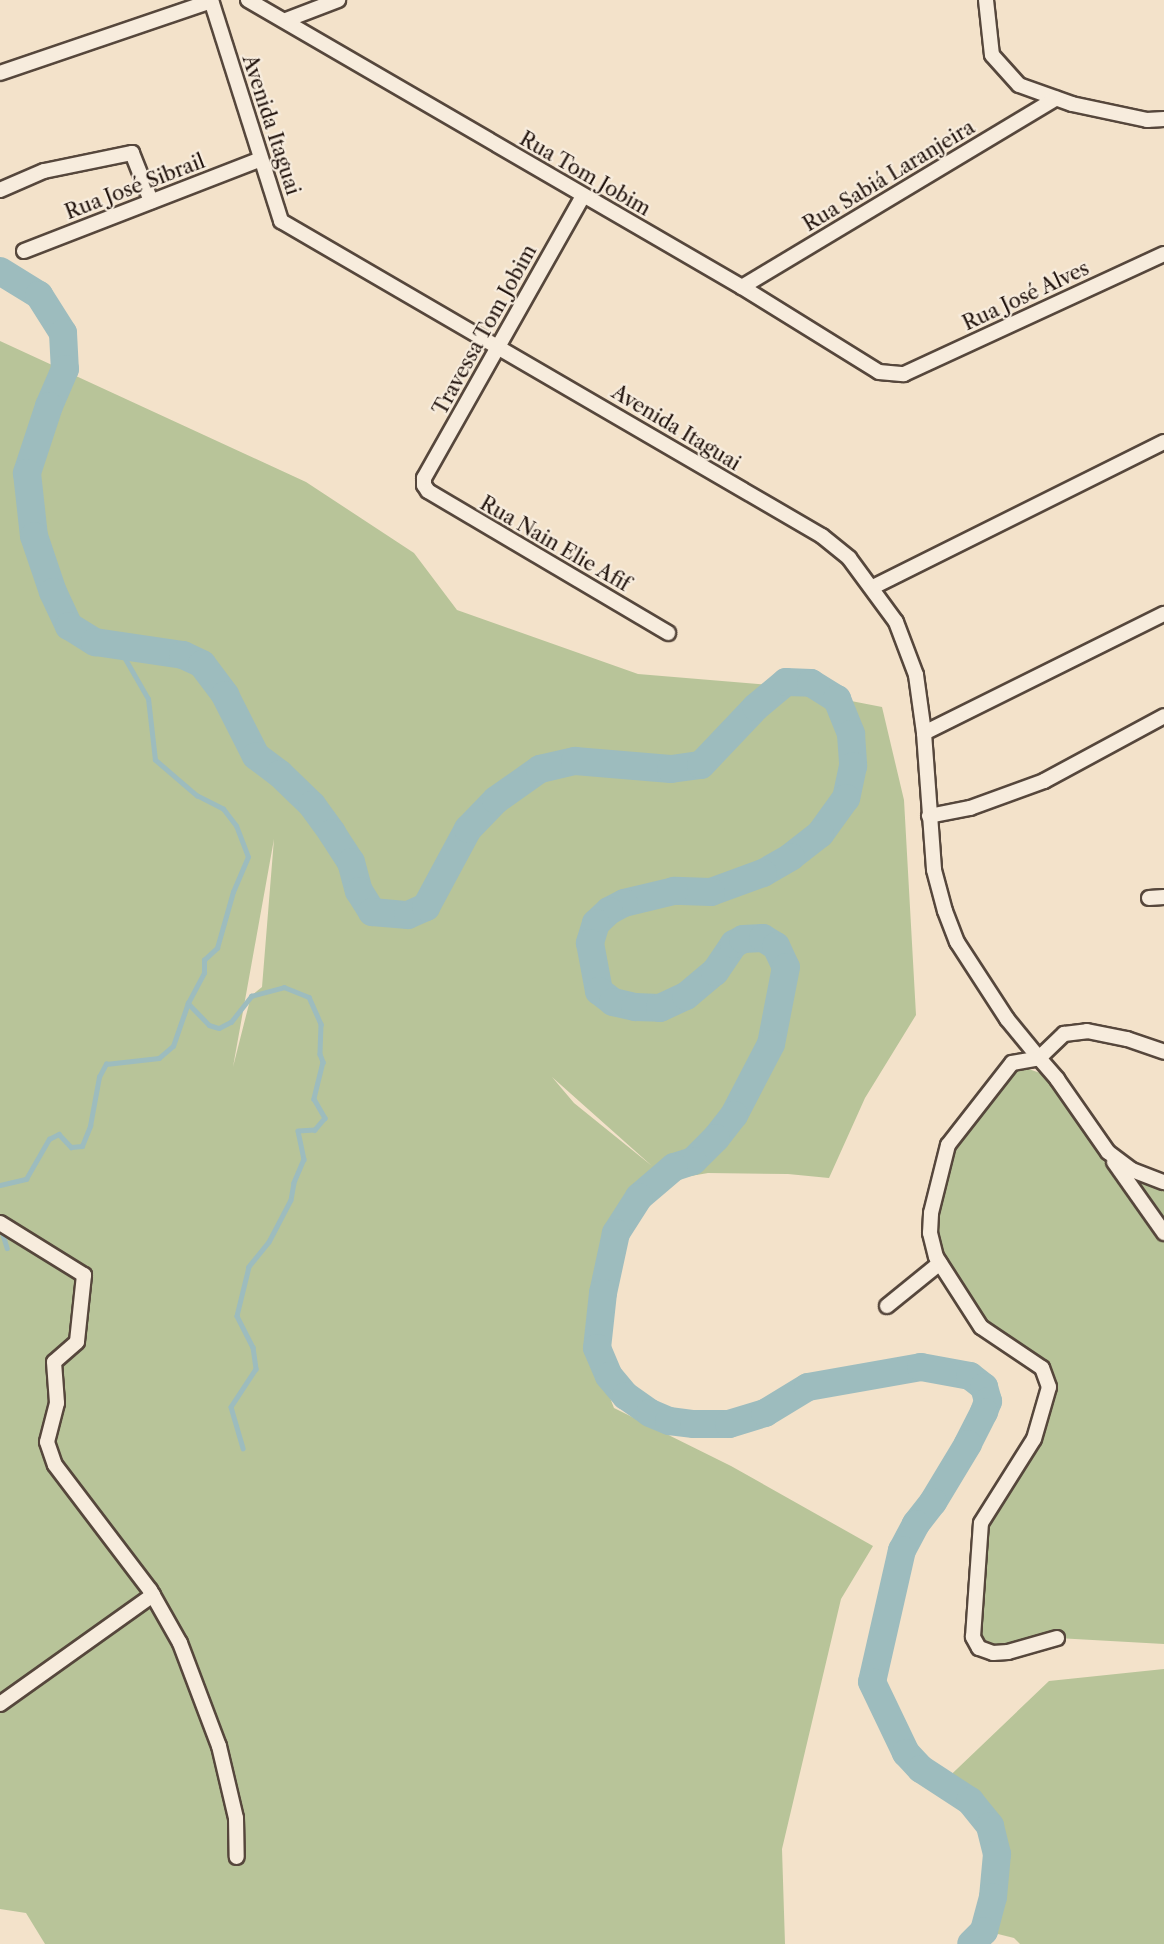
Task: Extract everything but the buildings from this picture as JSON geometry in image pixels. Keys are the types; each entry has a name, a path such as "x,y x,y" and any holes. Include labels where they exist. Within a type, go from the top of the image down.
{"street":[{"path":"0,73 211,0"},
{"name":"Avenida Itaguai","path":"211,0 281,220 822,536 849,558 873,587 896,622 916,675 924,733 934,870 957,942 1007,1019 1057,1079 1164,1233"},
{"name":"Rua Tom Jobim","path":"248,0 742,287 879,372 904,374"},
{"path":"286,20 338,0"},
{"path":"986,0 992,55 1019,86 1056,98 1147,120 1164,119"},
{"name":"Rua Sabiá Laranjeira","path":"742,287 1056,98"},
{"path":"0,190 44,171 132,153 151,201"},
{"name":"Rua José Sibrail","path":"24,251 261,159"},
{"name":"Travessa Tom Jobim","path":"424,485 424,478 583,196"},
{"name":"Rua José Alves","path":"904,374 1164,254"},
{"path":"873,587 1164,442"},
{"name":"Rua Nain Elie Afif","path":"424,485 428,491 669,633"},
{"path":"924,733 1164,614"},
{"path":"929,816 970,808 1044,782 1164,716"},
{"path":"1149,898 1164,897"},
{"path":"1057,1638 1008,1652 993,1653 980,1648 973,1637 981,1523 1034,1438 1049,1387 1042,1368 981,1327 940,1263 930,1233 931,1213 948,1145 1012,1063 1039,1058 1064,1034 1087,1031 1127,1039 1164,1052"},
{"path":"1108,1152 1132,1170 1164,1182"},
{"path":"0,1223 84,1275 77,1342 54,1362 57,1403 47,1442 55,1465 153,1595 180,1643 219,1746 236,1818 237,1857"},
{"path":"887,1305 940,1263"},
{"path":"0,1704 153,1595"}],"green space":[{"path":"0,341 306,482 414,553 457,610 638,674 769,685 882,707 904,800 916,1015 865,1098 829,1178 788,1174 708,1173 668,1180 618,1234 597,1365 614,1408 731,1466 873,1546 841,1599 782,1849 785,1944 45,1944 26,1913 0,1909","holes":["274,839 262,987 251,996 233,1067","552,1077 652,1166 574,1103"]},
{"path":"1012,1063 1057,1079 1108,1152 1164,1182 1164,1644 1057,1638 1008,1652 973,1637 981,1523 1034,1439 1049,1387 981,1327 930,1233 948,1145"},
{"path":"1164,1669 1164,1944 1020,1944 1014,1938 990,1932 1002,1854 990,1826 935,1790 1049,1681"}],"waterway":[{"path":"0,271 39,295 63,333 65,369 49,406 27,473 34,536 53,592 69,626 95,642 183,655 202,664 225,695 256,756 280,774 312,805 332,833 351,862 359,891 372,912 408,915 426,907 468,829 496,800 540,769 575,761 671,769 701,765 756,707 786,682 811,683 837,699 851,734 853,766 846,798 820,834 791,857 763,873 711,892 674,891 624,903 609,911 596,923 590,943 599,991 613,1002 635,1007 660,1008 686,996 715,972 734,944 743,939 763,938 776,946 786,967 771,1044 734,1115 716,1138 693,1161 674,1167 639,1197 616,1233 603,1293 597,1348 609,1376 626,1396 650,1413 669,1421 694,1424 729,1424 765,1413 808,1387 921,1367 970,1376 984,1387 988,1401 968,1444 933,1502 916,1524 902,1550 872,1682 906,1753 921,1769 970,1801 990,1826 997,1854 993,1897 984,1931 971,1944"},
{"path":"0,1185 26,1179 49,1139 59,1134 71,1147 82,1146 90,1126 99,1077 106,1064 159,1058 173,1046 188,1003 204,973 204,960 217,948 233,892 248,857 236,826 223,809 197,796 155,760 148,699 117,645"},
{"path":"188,1003 209,1025 219,1028 231,1022 251,996 284,987 309,997 321,1024 320,1054 323,1062 314,1099 325,1118 315,1130 298,1131 304,1159 294,1183 291,1200 269,1242 249,1267 237,1316 253,1347 256,1369 231,1407 243,1448"},
{"path":"1,1228 7,1248"}]}
